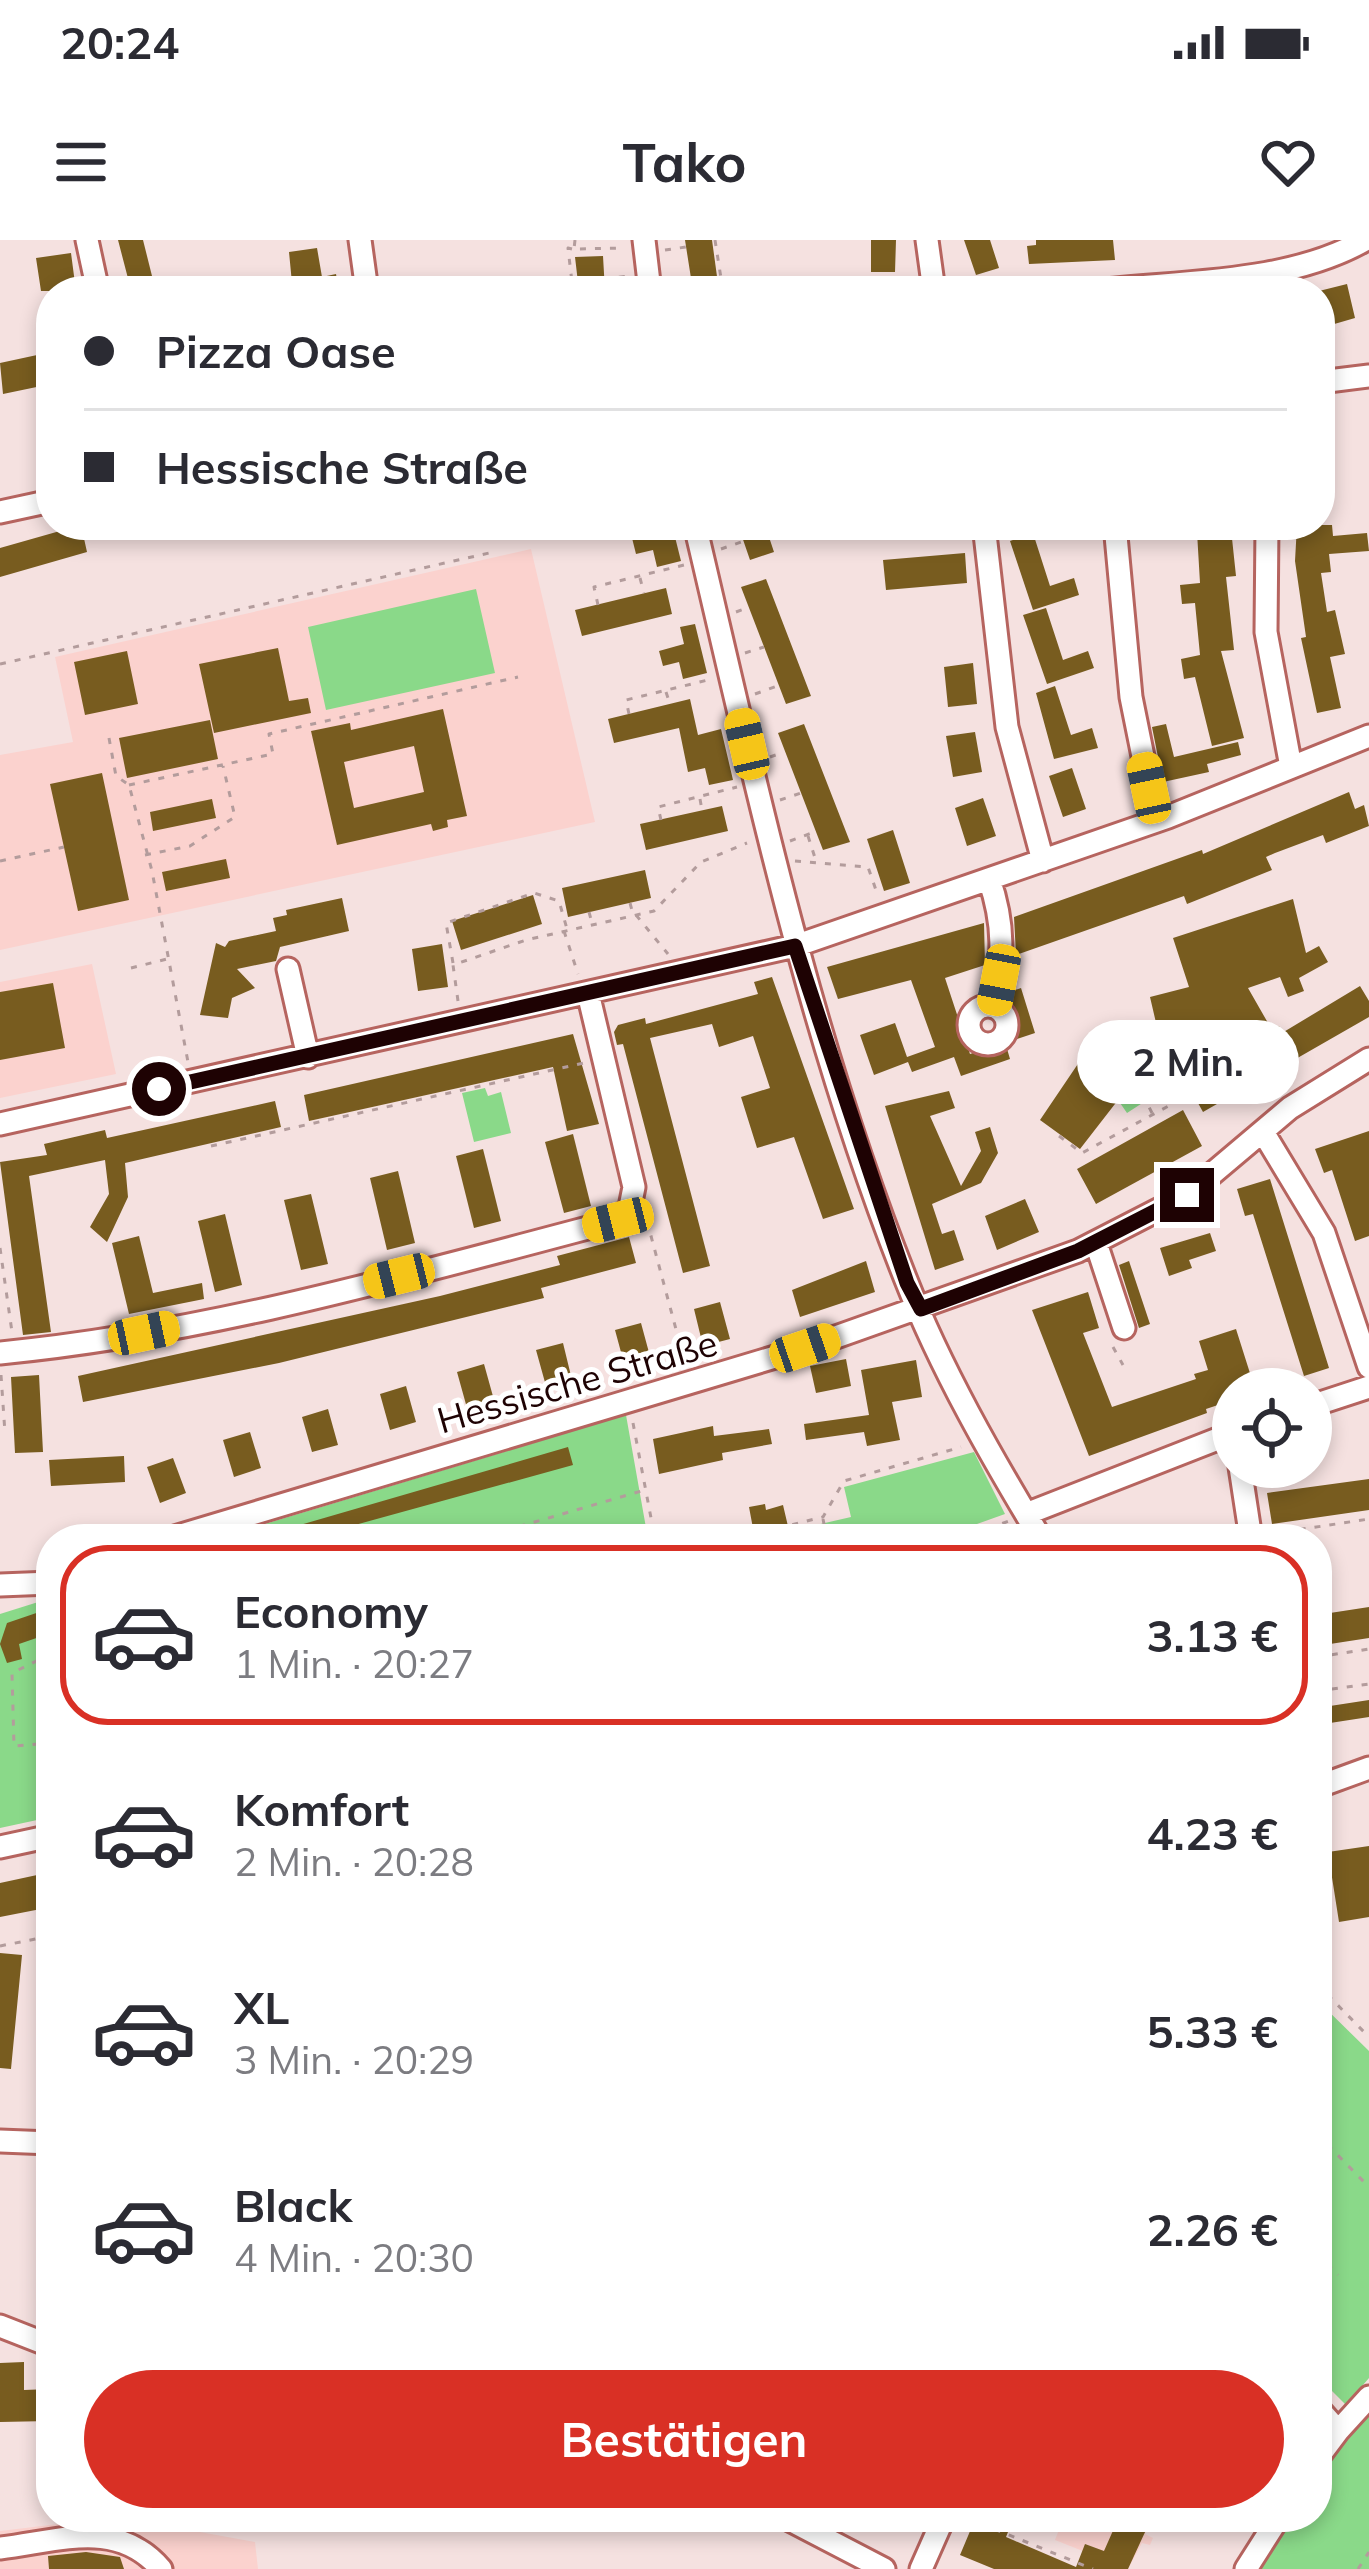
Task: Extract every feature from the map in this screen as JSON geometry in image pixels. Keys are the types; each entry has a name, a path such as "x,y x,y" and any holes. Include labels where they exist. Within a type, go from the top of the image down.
{"street":[{"path":"87,240 95,276"},
{"path":"360,240 365,276"},
{"path":"927,240 932,276"},
{"path":"1281,276 1365,240"},
{"path":"643,276 645,246"},
{"path":"1335,380 1369,376"},
{"path":"0,512 36,504"},
{"path":"699,540 795,946 907,1283 1032,1524"},
{"path":"986,540 1007,727 1043,861"},
{"path":"1116,540 1131,697 1156,821"},
{"path":"1267,540 1266,632 1291,767"},
{"path":"0,1124 308,1057 583,984 795,946 1156,821 1369,736"},
{"path":"989,879 1002,915 1004,955 994,1006"},
{"path":"288,969 308,1057"},
{"path":"8,1352 144,1333 326,1295 618,1220 630,1207 634,1187 583,984"},
{"name":"Hessische Straße","path":"219,1524 921,1309 1096,1243 1187,1195 1332,1078 1369,1059"},
{"path":"1263,1132 1324,1233 1369,1367"},
{"path":"1096,1243 1124,1328"},
{"path":"1332,1399 1369,1387"},
{"path":"1026,1514 1212,1441"},
{"path":"1243,1488 1249,1524"},
{"path":"0,1586 36,1584"},
{"path":"1332,1782 1369,1768"},
{"path":"0,1847 36,1839"},
{"path":"0,2140 36,2142"},
{"path":"0,2326 36,2340"},
{"path":"1332,2439 1369,2397"},
{"path":"1332,2424 1338,2431"},
{"path":"813,2532 884,2569"},
{"path":"922,2569 938,2532"},
{"path":"1246,2569 1269,2532"},
{"path":"0,2548 111,2536 141,2546 161,2569"}],"path":[{"path":"574,240 574,249"},
{"path":"715,240 721,276"},
{"path":"571,276 568,248 686,247"},
{"path":"713,552 744,541"},
{"path":"0,664 489,553"},
{"path":"598,604 594,587 692,563"},
{"path":"639,576 644,593"},
{"path":"738,656 764,647"},
{"path":"129,785 273,754 269,734 518,677"},
{"path":"629,713 626,700 719,678"},
{"path":"452,682 454,691"},
{"path":"748,697 780,685"},
{"path":"666,691 670,704"},
{"path":"109,739 116,776 129,785 188,1063"},
{"path":"762,759 784,752"},
{"path":"145,855 190,846 235,817 223,765"},
{"path":"662,820 658,807 745,785"},
{"path":"773,802 802,793"},
{"path":"699,797 702,810"},
{"path":"782,843 817,831"},
{"path":"808,834 816,861"},
{"path":"453,965 526,940 654,911 701,862 758,838"},
{"path":"0,861 64,847"},
{"path":"787,860 868,867 879,899"},
{"path":"458,1002 446,923 534,893 560,901 583,984"},
{"path":"630,903 634,915 669,955"},
{"path":"590,912 592,924"},
{"path":"523,930 526,940"},
{"path":"483,943 486,954"},
{"path":"130,968 169,958"},
{"path":"1171,1072 1210,1052 1202,1039"},
{"path":"211,1145 604,1058"},
{"path":"1153,1114 1148,1105 1180,1088"},
{"path":"1059,1136 1082,1153 1185,1097"},
{"path":"634,1187 690,1382"},
{"path":"0,1248 8,1352"},
{"path":"1,1375 5,1433"},
{"path":"629,1402 652,1524"},
{"path":"824,1524 823,1517 844,1481 986,1441"},
{"path":"528,1524 645,1490"},
{"path":"1000,1524 1026,1514"},
{"path":"795,1524 823,1517"},
{"path":"1332,1526 1369,1520"},
{"path":"1332,1654 1369,1649"},
{"path":"36,1661 12,1673 14,1746 18,1750 36,1746"},
{"path":"1332,1689 1369,1684"},
{"path":"0,1946 36,1939"},
{"path":"1332,1999 1369,2037"},
{"path":"1332,2149 1369,2187"},
{"path":"1332,2269 1338,2275"},
{"path":"1002,2532 1093,2569"},
{"path":"1358,2569 1369,2552"}],"shaded area":[{"path":"531,549 595,822 0,950 0,755 73,742 55,657"},
{"path":"92,964 116,1074 0,1098 0,982"},
{"path":"1203,1012 1213,1043 1121,1072 1132,1082 1080,1149 1054,1129 1088,1049 1101,1058 1115,1056 1111,1041 1152,1028 1157,1042"},
{"path":"36,2527 36,2532 200,2532 255,2542 258,2569 0,2569 0,2531"},
{"path":"1058,2532 1146,2532 1153,2538 1150,2545 1142,2543 1128,2569 1055,2540"}],"green space":[{"path":"476,589 495,673 326,710 308,627"},
{"path":"1158,1062 1170,1085 1127,1113 1118,1100 1132,1083 1120,1072"},
{"path":"485,1088 488,1096 501,1092 511,1133 474,1142 462,1093"},
{"path":"626,1415 645,1524 265,1524"},
{"path":"974,1452 1005,1514 977,1524 820,1524 851,1517 844,1487"},
{"path":"36,1603 36,1820 0,1828 0,1614"},
{"path":"1332,2015 1369,2051 1369,2378 1346,2405 1332,2391"},
{"path":"1369,2412 1369,2569 1258,2569 1281,2532 1332,2532 1332,2458"}],"building":[{"path":"118,240 143,240 152,276 127,276"},
{"path":"685,240 712,240 717,276 691,276"},
{"path":"871,240 896,240 895,272 871,272"},
{"path":"964,240 990,240 999,268 976,275"},
{"path":"1036,240 1113,240 1115,260 1029,264 1027,246 1036,245"},
{"path":"317,248 322,276 291,276 289,252"},
{"path":"71,253 74,276 39,276 36,258"},
{"path":"603,256 604,276 577,276 575,257"},
{"path":"1347,284 1355,318 1335,324 1335,287"},
{"path":"36,355 36,387 3,394 0,363"},
{"path":"1367,533 1369,551 1329,554 1331,572 1321,573 1327,612 1335,610 1345,654 1330,657 1341,708 1317,713 1301,638 1306,637 1296,540 1335,540 1335,536"},
{"path":"36,538 84,540 87,552 0,577 0,548"},
{"path":"632,540 676,540 681,561 657,567 653,550 636,554"},
{"path":"743,540 770,540 774,552 750,560"},
{"path":"1035,540 1050,586 1074,578 1079,595 1033,610 1010,541"},
{"path":"1197,540 1232,540 1236,576 1226,577 1234,650 1221,651 1244,738 1212,746 1195,677 1184,679 1181,659 1200,655 1195,603 1182,604 1180,585 1200,583"},
{"path":"965,553 967,583 886,590 883,560"},
{"path":"766,579 811,696 786,704 741,587"},
{"path":"666,588 672,614 582,636 575,610"},
{"path":"1046,608 1063,660 1088,651 1094,668 1047,684 1023,615"},
{"path":"695,624 707,673 683,679 679,662 663,666 659,651 684,644 680,627"},
{"path":"278,648 289,701 308,698 311,713 214,733 199,664"},
{"path":"127,651 138,704 85,715 74,662"},
{"path":"973,663 977,704 948,707 944,667"},
{"path":"1055,686 1071,735 1092,728 1098,748 1054,759 1036,693"},
{"path":"690,699 698,735 721,729 733,780 709,785 705,768 688,772 679,728 614,743 608,719"},
{"path":"443,709 467,816 447,820 448,827 433,831 431,824 337,845 311,731 350,723 351,730","holes":["414,746 424,792 354,808 344,762"]},
{"path":"210,720 218,759 127,778 119,738"},
{"path":"804,724 850,842 823,850 778,733"},
{"path":"1166,724 1174,757 1238,742 1241,755 1207,764 1209,772 1163,782 1152,727"},
{"path":"975,732 982,772 953,777 946,736"},
{"path":"1072,768 1086,809 1063,817 1049,776"},
{"path":"102,773 129,900 78,911 50,784"},
{"path":"1349,792 1355,809 1364,805 1369,826 1326,843 1323,835 1275,853 1266,857 1272,870 1187,904 1184,896 1016,955 1014,917 1202,850 1203,854"},
{"path":"983,798 996,836 967,846 955,808"},
{"path":"212,799 216,818 153,831 150,812"},
{"path":"722,806 728,831 646,850 640,824"},
{"path":"893,830 910,883 884,891 867,839"},
{"path":"226,859 230,878 166,891 162,872"},
{"path":"645,870 651,898 568,917 562,888"},
{"path":"533,895 542,924 461,950 452,921"},
{"path":"342,898 349,931 280,947 276,961 237,969 255,988 232,998 228,1018 200,1015 216,943 225,947 229,941 276,931 273,918 287,915 286,910"},
{"path":"1293,899 1306,953 1319,946 1328,962 1299,978 1304,991 1288,997 1280,977 1248,988 1272,1030 1279,1026 1282,1033 1360,986 1369,1001 1369,1017 1203,1112 1184,1078 1235,1050 1219,1024 1132,1051 1130,1035 1157,1027 1150,997 1189,987 1173,938"},
{"path":"984,923 985,965 945,978 970,1054 1005,1042 1010,1059 961,1076 954,1057 912,1072 908,1062 874,1075 860,1035 895,1023 907,1057 935,1047 911,980 838,999 827,967"},
{"path":"442,944 448,987 418,991 412,949"},
{"path":"772,977 854,1209 823,1219 794,1137 757,1148 741,1097 770,1088 753,1036 719,1047 712,1024 650,1038 710,1266 683,1273 623,1044 617,1045 614,1032 618,1025 645,1018 646,1024 758,994 754,982"},
{"path":"53,983 65,1048 0,1060 0,992"},
{"path":"1021,988 1035,1033 1017,1039 1008,1010 1012,991"},
{"path":"573,1034 599,1124 567,1131 553,1067 309,1121 304,1095"},
{"path":"1088,1049 1132,1082 1080,1149 1040,1120"},
{"path":"949,1091 955,1108 930,1116 961,1186 981,1151 975,1132 990,1127 998,1153 981,1183 932,1204 942,1234 954,1230 964,1260 935,1270 885,1106"},
{"path":"275,1101 281,1127 125,1163 128,1197 107,1242 90,1227 109,1194 105,1160 29,1176 51,1332 23,1335 0,1162 47,1155 44,1144 105,1130 107,1138"},
{"path":"1183,1110 1202,1146 1096,1204 1077,1169"},
{"path":"1369,1131 1369,1236 1355,1241 1332,1170 1324,1173 1315,1149"},
{"path":"573,1134 591,1206 564,1213 545,1142"},
{"path":"483,1149 501,1221 474,1228 456,1156"},
{"path":"398,1171 415,1243 387,1250 370,1178"},
{"path":"1270,1179 1329,1368 1301,1368 1253,1214 1245,1216 1237,1189"},
{"path":"311,1194 328,1264 301,1270 284,1200"},
{"path":"1025,1199 1039,1232 997,1250 985,1216"},
{"path":"225,1214 242,1285 215,1292 198,1221"},
{"path":"1210,1233 1216,1251 1189,1260 1192,1268 1169,1276 1160,1248"},
{"path":"139,1236 153,1293 202,1283 204,1299 129,1314 112,1243"},
{"path":"629,1237 636,1263 541,1288 544,1298 279,1363 83,1402 78,1376 440,1296 560,1265 557,1256"},
{"path":"866,1261 875,1292 800,1317 792,1290"},
{"path":"1129,1261 1150,1324 1139,1328 1119,1265"},
{"path":"1088,1292 1099,1328 1083,1333 1112,1407 1196,1379 1194,1374 1208,1370 1199,1341 1236,1329 1248,1368 1212,1368 1212,1407 1207,1413 1089,1456 1032,1310"},
{"path":"720,1302 730,1339 703,1346 694,1309"},
{"path":"641,1323 651,1360 625,1367 615,1330"},
{"path":"563,1343 572,1380 546,1386 536,1350"},
{"path":"846,1359 851,1386 816,1393 810,1366"},
{"path":"916,1360 922,1397 892,1402 900,1440 867,1446 864,1432 806,1440 804,1424 869,1415 861,1370"},
{"path":"484,1364 494,1400 467,1408 457,1372"},
{"path":"39,1375 43,1452 15,1453 11,1377"},
{"path":"406,1386 416,1422 390,1430 380,1394"},
{"path":"328,1409 338,1445 312,1452 302,1417"},
{"path":"713,1426 714,1436 769,1429 772,1444 722,1453 723,1460 659,1474 653,1439"},
{"path":"250,1432 261,1468 234,1477 223,1440"},
{"path":"568,1447 573,1465 359,1524 303,1524"},
{"path":"124,1456 125,1482 51,1486 49,1460"},
{"path":"173,1458 186,1493 160,1503 147,1467"},
{"path":"1369,1479 1369,1510 1272,1524 1267,1493 1332,1488 1332,1484"},
{"path":"765,1504 766,1510 783,1505 787,1524 752,1524 749,1507"},
{"path":"1369,1607 1369,1638 1332,1644 1332,1613"},
{"path":"36,1613 36,1638 19,1644 22,1659 7,1663 0,1644 7,1623"},
{"path":"1369,1700 1369,1717 1332,1723 1332,1706"},
{"path":"1369,1846 1369,1917 1339,1922 1332,1851"},
{"path":"36,1875 36,1910 0,1917 0,1883"},
{"path":"0,1953 22,1955 11,2069 0,2068"},
{"path":"24,2362 24,2390 36,2390 36,2421 0,2422 0,2363"},
{"path":"970,2532 1008,2532 1006,2537 1076,2567 1085,2544 1104,2551 1112,2532 1145,2532 1128,2569 994,2569 960,2555"},
{"path":"86,2552 120,2557 124,2569 49,2569 48,2556"}],"route":[{"path":"159,1089 795,946 907,1283 921,1309 1078,1251 1187,1195"}]}
